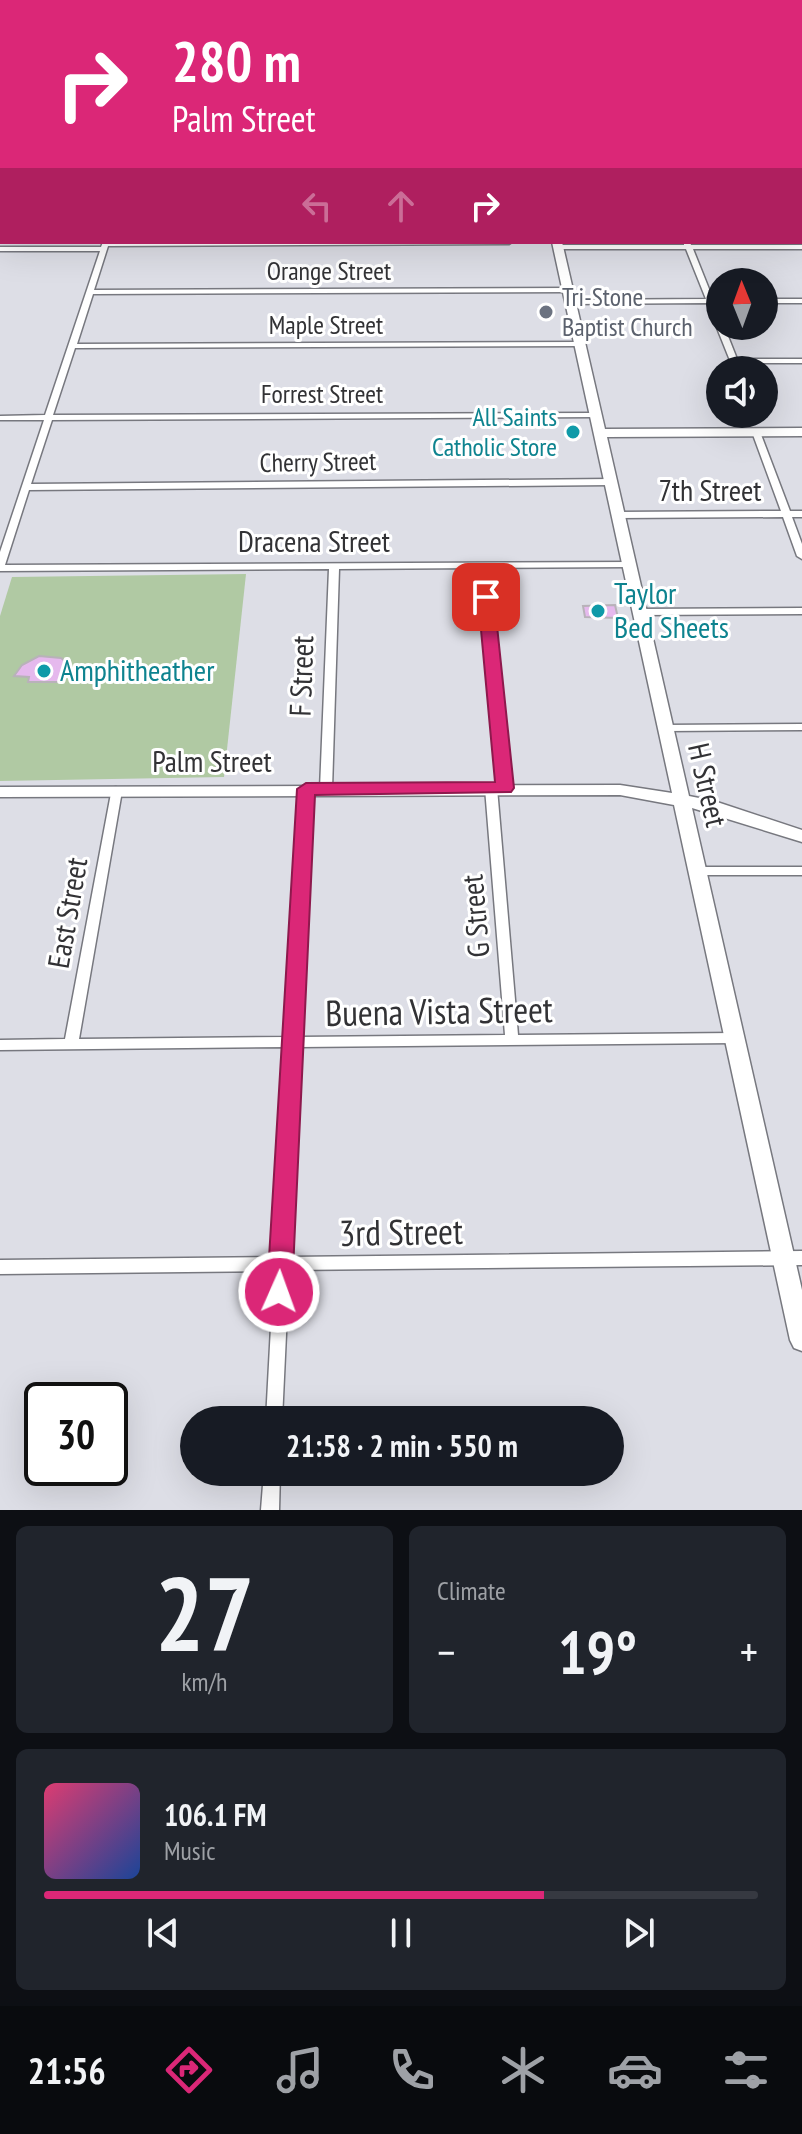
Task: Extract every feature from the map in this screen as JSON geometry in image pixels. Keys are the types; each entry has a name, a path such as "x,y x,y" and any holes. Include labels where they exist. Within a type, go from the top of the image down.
{"street":[{"path":"0,249 240,244"},
{"path":"687,244 706,296"},
{"path":"0,567 105,245"},
{"path":"558,245 802,247"},
{"name":"H Street","path":"558,245 802,1340"},
{"name":"Orange Street","path":"89,292 569,296 706,301"},
{"path":"778,301 802,301"},
{"path":"725,340 734,361 802,361"},
{"name":"Maple Street","path":"72,346 580,344"},
{"name":"Forrest Street","path":"0,418 596,415"},
{"path":"756,432 802,556"},
{"path":"600,433 802,432"},
{"name":"Cherry Street","path":"26,487 611,482"},
{"name":"7th Street","path":"618,515 802,514"},
{"name":"Dracena Street","path":"0,567 629,564"},
{"name":"G Street","path":"483,565 512,1040"},
{"name":"F Street","path":"326,789 334,566"},
{"path":"640,612 802,611"},
{"path":"666,728 802,727"},
{"path":"275,1406 306,789"},
{"name":"Palm Street","path":"0,792 620,790 733,812 802,836"},
{"name":"East Street","path":"71,1044 116,791"},
{"path":"698,871 802,871"},
{"name":"Buena Vista Street","path":"0,1045 735,1038"},
{"name":"3rd Street","path":"0,1267 802,1258"},
{"path":"270,1510 271,1486"}],"green space":[{"path":"246,574 224,777 0,781 0,616 12,577"}],"building":[{"name":"Taylor Bed Sheets","path":"615,605 618,618 585,617 583,606"},
{"name":"Amphitheather","path":"39,656 61,658 70,665 70,675 58,682 28,682 29,677 14,676 22,665"}],"place":[{"name":"Tri-Stone Baptist Church","path":"546,312"},
{"name":"All Saints Catholic Store","path":"573,432"},
{"name":"Taylor Bed Sheets","path":"598,611"},
{"name":"Amphitheather","path":"44,671"}],"route":[{"path":"279,1292 306,789 505,788 486,597"}]}
